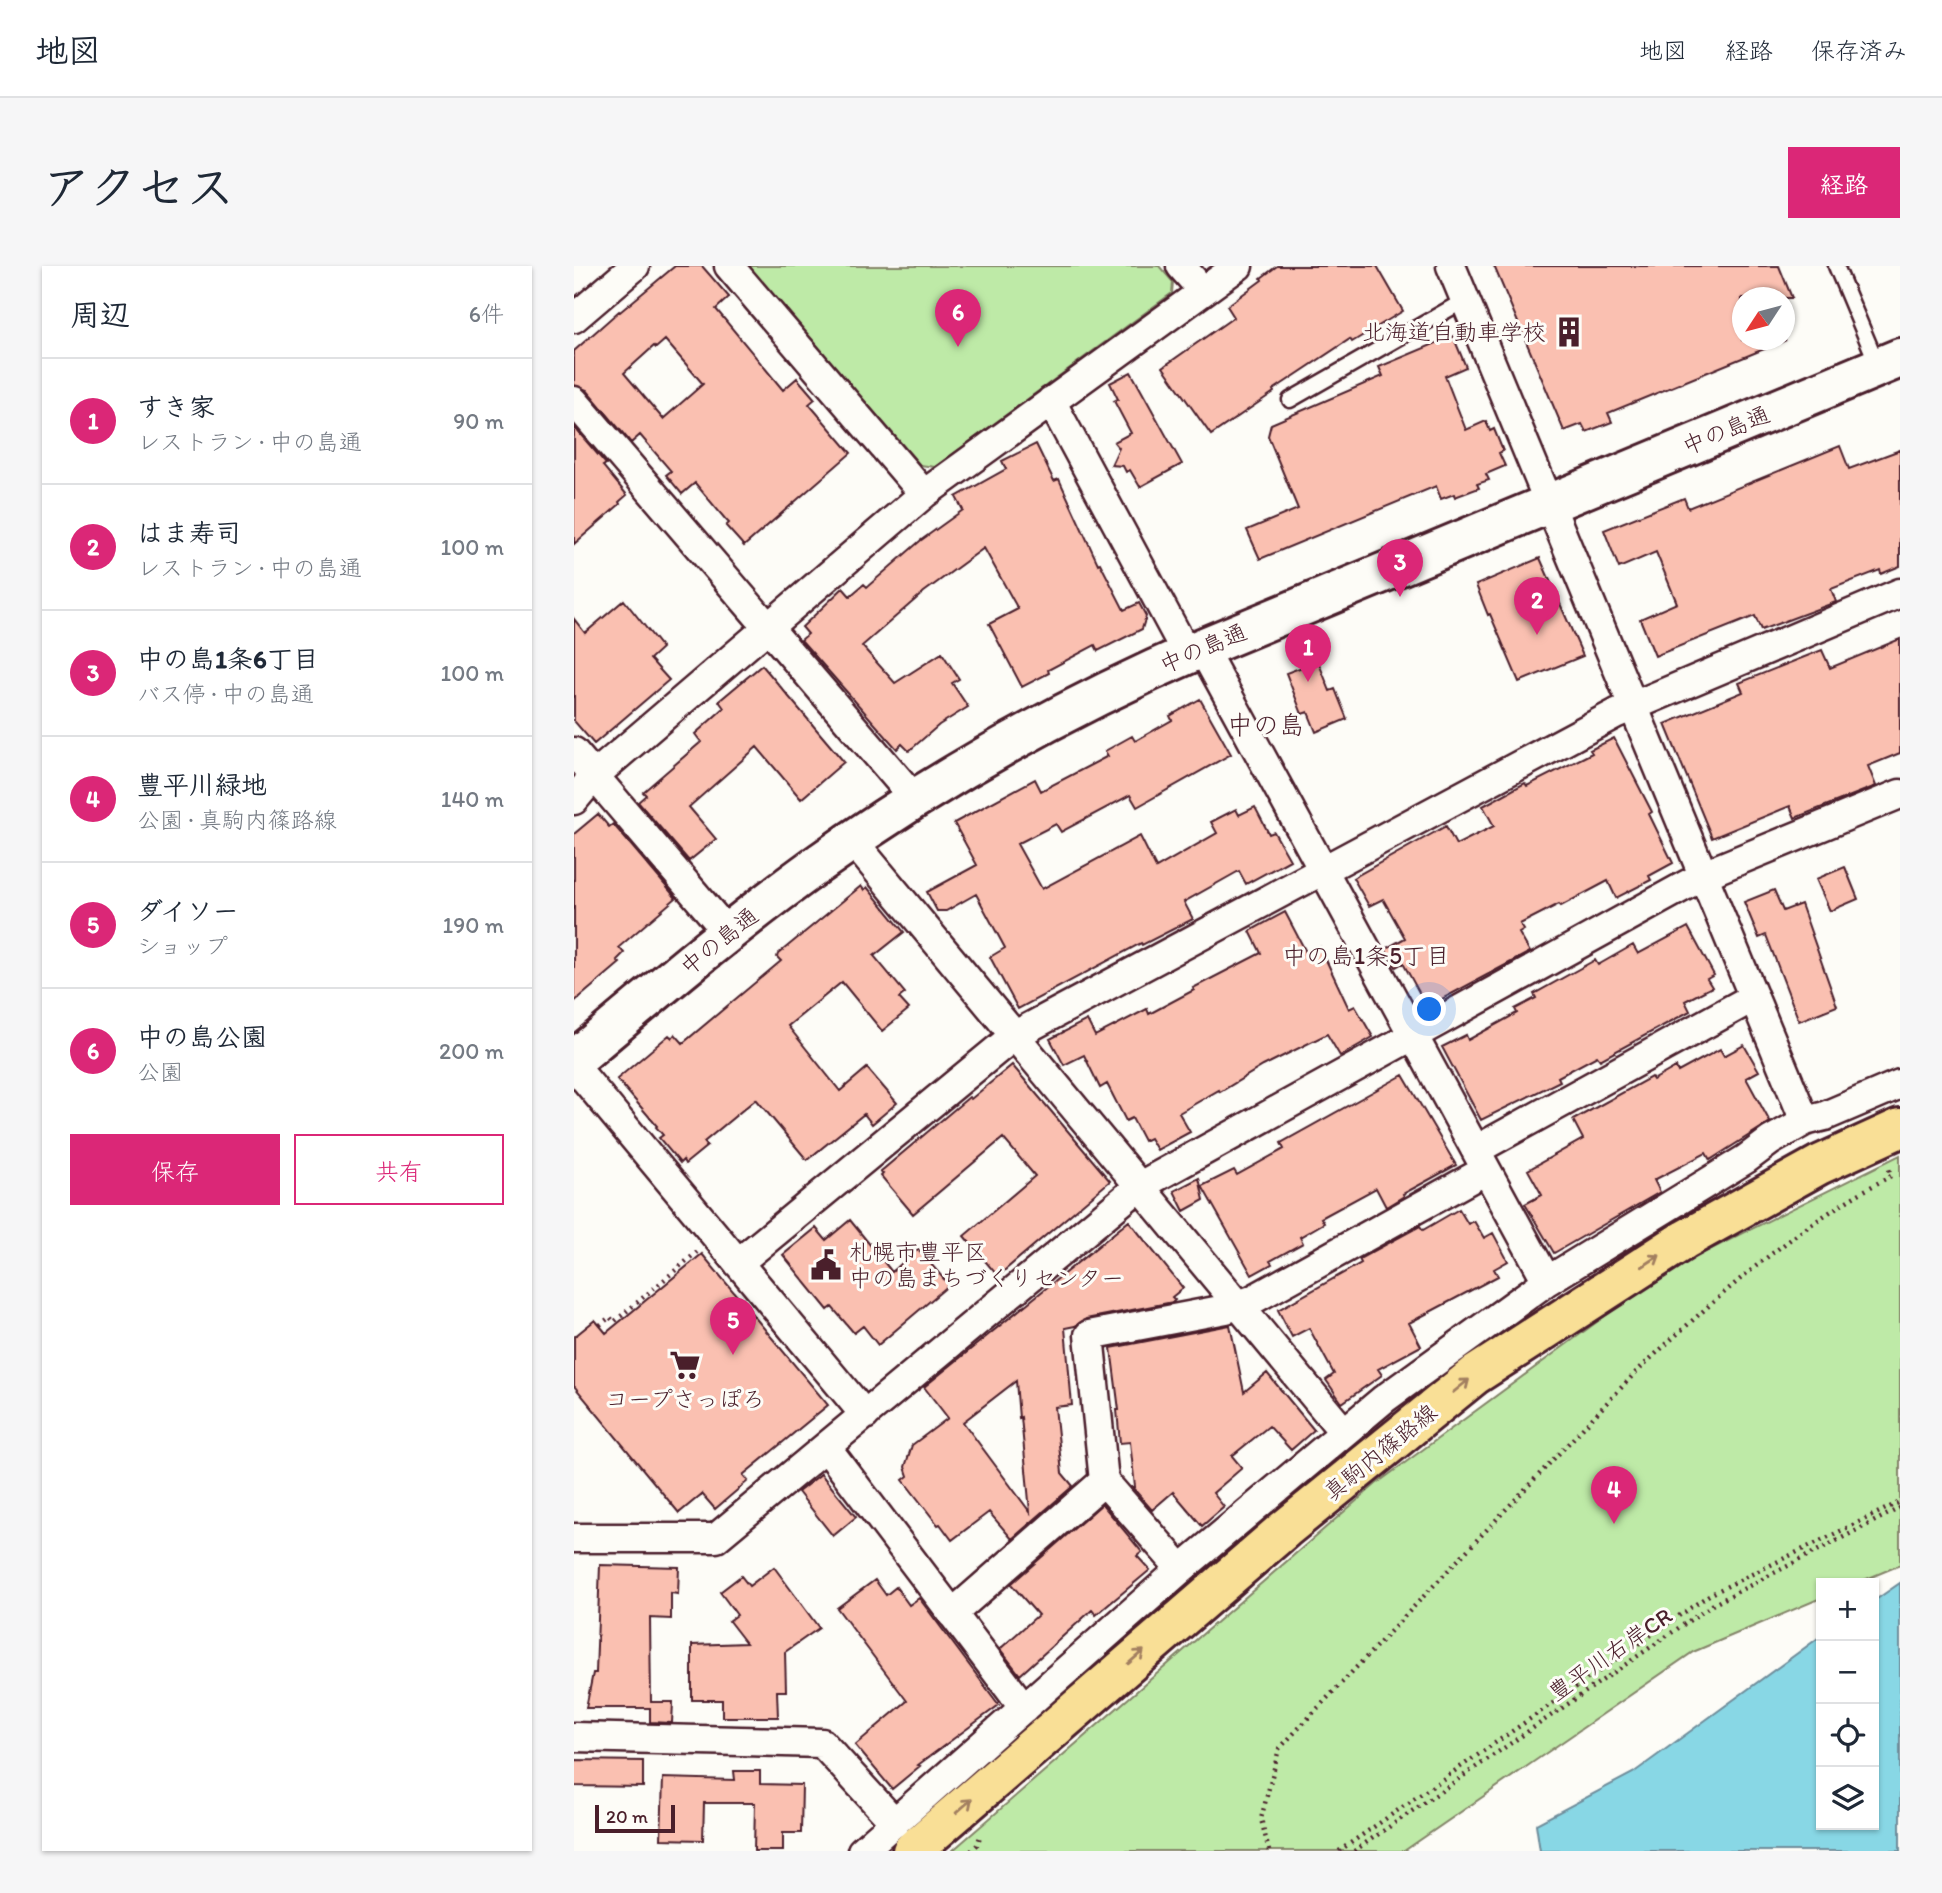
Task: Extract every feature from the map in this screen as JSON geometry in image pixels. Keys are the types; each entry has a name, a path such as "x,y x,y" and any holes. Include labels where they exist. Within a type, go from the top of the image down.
{"main road":[{"name":"真駒内篠路線","path":"904,1837 1475,1375 1685,1240 1819,1165 1900,1128"}],"street":[{"path":"574,318 635,266"},
{"path":"729,266 924,495"},
{"path":"1181,266 1203,291"},
{"path":"574,800 594,776 924,495 1238,266"},
{"path":"1451,266 1805,1121"},
{"name":"中の島通","path":"574,1060 728,933 852,840 985,756 1040,725 1194,651 1889,363"},
{"path":"574,401 915,799"},
{"path":"1051,401 1194,651 1324,869 1547,1281"},
{"path":"738,1264 1015,1035 1633,705 1900,593"},
{"path":"574,752 728,933"},
{"path":"574,1538 716,1538 1140,1186 1703,876 1900,794"},
{"path":"852,840 1343,1431"},
{"path":"1181,1569 1104,1481 1089,1335 1239,1305 1252,1300 1754,997"},
{"path":"574,1066 865,1415"},
{"path":"862,1851 904,1837 1024,1708 1343,1431 1547,1281 1805,1121 1825,1116 1900,1084"},
{"path":"826,1447 1024,1708"},
{"path":"953,1614 1104,1481"},
{"path":"574,1737 822,1743 904,1837"}],"lane":[{"path":"1836,266 1889,363"},
{"path":"1290,400 1465,300"}],"path":[{"path":"1269,1851 1261,1819 1279,1749 1637,1371 1759,1263 1802,1231 1891,1176 1888,1166"},
{"path":"600,1325 610,1317 614,1322 706,1245"},
{"path":"1339,1851 1709,1595 1900,1502"},
{"name":"豊平川右岸CR","path":"1354,1851 1712,1605 1900,1508"}],"green space":[{"path":"748,266 1159,266 1173,282 1172,293 935,467 920,465"},
{"path":"1900,1155 1900,1565 1869,1578 1816,1578 1816,1600 1693,1652 1404,1851 952,1851 1376,1484 1665,1272"}],"water":[{"path":"1900,1583 1900,1851 1540,1851 1536,1824 1633,1773 1816,1640 1816,1830 1879,1830 1879,1598"}],"building":[{"path":"675,266 702,266 729,297 716,309 783,390 797,378 815,399 809,404 851,453 744,546 726,526 729,523 695,483 682,494 666,475 671,471 640,435 631,443 587,390 574,385 574,351","holes":["665,340 703,384 663,419 624,373 654,346 656,348"]},
{"path":"1277,266 1377,266 1403,311 1352,342 1350,339 1211,435 1163,367 1234,317 1227,306"},
{"path":"1494,266 1779,266 1788,287 1732,287 1732,350 1762,350 1608,413 1612,422 1586,432 1582,424 1564,431"},
{"path":"1453,336 1466,367 1445,376 1466,430 1486,421 1490,431 1494,429 1503,451 1499,453 1505,466 1486,474 1489,480 1477,484 1479,488 1441,499 1436,486 1260,559 1247,530 1298,509 1268,436 1271,424 1383,376 1379,367"},
{"path":"1131,372 1182,464 1140,487 1130,470 1126,472 1123,466 1111,465 1119,448 1114,442 1131,433 1114,401 1118,399 1110,383"},
{"path":"574,427 606,464 603,466 627,495 574,544"},
{"path":"1036,444 1054,481 1059,479 1098,564 1100,563 1124,610 1139,603 1146,616 1142,629 1098,651 1095,645 1022,687 989,624 1018,609 984,548 924,592 862,646 895,683 942,653 959,679 952,683 968,707 939,725 909,751 902,744 897,749 801,640 808,634 802,627 843,588 850,596 864,584 867,587 920,541 963,510 956,497 1006,469 1002,461"},
{"path":"1840,446 1849,469 1900,450 1900,566 1881,574 1880,570 1831,589 1836,602 1761,630 1755,616 1655,656 1640,619 1677,603 1656,552 1619,568 1604,530 1684,498 1688,508"},
{"path":"1540,558 1583,656 1519,682 1476,585"},
{"path":"624,600 662,648 650,659 669,680 594,744 574,721 574,619 585,633"},
{"path":"1900,639 1900,753 1868,766 1876,786 1795,818 1790,806 1712,838 1665,724 1743,692 1739,683 1822,650 1830,668"},
{"path":"1318,661 1330,691 1335,689 1347,719 1316,732 1308,712 1302,714 1286,673"},
{"path":"762,665 844,762 801,799 757,747 689,807 716,839 689,861 638,802 646,795 643,792 701,742 695,734 724,708 719,701"},
{"path":"1200,699 1231,754 1137,807 1130,795 1061,832 1056,824 1017,844 1042,889 1140,836 1156,868 1217,833 1211,822 1236,809 1239,815 1255,807 1269,834 1274,832 1290,860 1246,884 1239,871 1184,902 1193,919 1142,945 1141,943 1018,1009 990,957 1005,948 976,894 946,911 937,911 927,892 977,865 954,823 1035,779 1041,791 1108,756 1105,751 1132,736 1135,741 1172,720 1170,716"},
{"path":"1614,738 1652,812 1649,814 1673,863 1649,876 1651,880 1616,898 1608,881 1520,924 1524,930 1519,933 1530,952 1427,1007 1403,963 1396,967 1385,949 1405,938 1383,899 1369,906 1353,878 1446,826 1456,845 1494,826 1483,806 1525,783 1527,786 1592,753 1590,750"},
{"path":"598,814 609,827 613,824 676,898 619,947 624,953 617,960 620,963 574,1002 574,834"},
{"path":"1845,867 1858,899 1830,911 1816,879"},
{"path":"861,886 864,890 867,887 904,932 874,956 905,993 899,998 909,1009 882,1031 842,982 788,1026 840,1091 867,1068 897,1103 872,1124 864,1114 807,1160 756,1099 704,1142 707,1146 685,1164 683,1160 680,1163 659,1138 663,1135 657,1126 617,1079 669,1035 672,1038 675,1034 683,1043 781,961 777,957 778,954"},
{"path":"1774,890 1783,911 1801,904 1837,1006 1799,1021 1766,935 1759,938 1744,902"},
{"path":"1285,912 1307,954 1320,947 1349,1009 1355,1006 1373,1037 1340,1056 1327,1034 1263,1066 1179,1113 1190,1132 1157,1150 1150,1138 1144,1141 1132,1118 1126,1121 1107,1084 1100,1088 1084,1055 1064,1065 1050,1039 1087,1020 1095,1036 1147,1009 1149,1014 1194,990 1193,988 1261,953 1250,931"},
{"path":"1688,927 1714,975 1707,979 1712,987 1685,1001 1690,1011 1600,1060 1597,1056 1558,1077 1560,1081 1481,1120 1442,1047 1466,1035 1468,1040 1517,1013 1515,1009 1536,998 1534,994 1595,960 1598,965 1633,945 1638,954"},
{"path":"1744,1045 1759,1071 1746,1078 1770,1122 1710,1160 1706,1153 1654,1180 1660,1192 1554,1253 1525,1204 1542,1195 1528,1170 1583,1139 1573,1120 1651,1077 1653,1080 1676,1067 1678,1072 1720,1049 1724,1056"},
{"path":"1012,1065 1110,1181 999,1275 964,1236 1035,1176 1003,1138 913,1214 880,1172 969,1097 971,1099"},
{"path":"1403,1075 1456,1165 1403,1194 1404,1196 1386,1207 1376,1188 1321,1218 1324,1223 1300,1237 1303,1243 1270,1261 1272,1264 1252,1275 1202,1186 1234,1170 1237,1175 1284,1149 1281,1143"},
{"path":"1199,1178 1204,1200 1184,1211 1174,1191"},
{"path":"1459,1209 1468,1224 1474,1221 1484,1238 1493,1233 1508,1261 1494,1269 1498,1276 1409,1323 1421,1346 1378,1369 1382,1375 1342,1403 1326,1380 1334,1374 1309,1328 1292,1337 1278,1310 1361,1263 1359,1259 1420,1226 1423,1230"},
{"path":"850,1220 892,1272 918,1249 949,1285 878,1345 863,1326 854,1333 832,1307 828,1310 783,1255 816,1228 826,1240"},
{"path":"1129,1221 1183,1288 1172,1297 1175,1300 1173,1302 1086,1319 1075,1326 1065,1328 1072,1405 1055,1407 1062,1473 1073,1486 1012,1539 989,1512 952,1540 903,1480 908,1476 905,1467 912,1445 948,1418 924,1387","holes":["1016,1381 1019,1418 1021,1417 1030,1512 963,1422"]},
{"name":"コープさっぽろ","path":"702,1254 828,1405 743,1475 748,1481 715,1509 702,1494 679,1513 574,1386 574,1337 595,1320 606,1333"},
{"path":"1230,1325 1244,1392 1267,1373 1314,1430 1291,1450 1269,1426 1232,1456 1242,1468 1213,1493 1224,1507 1202,1526 1173,1492 1152,1510 1132,1487 1135,1487 1130,1442 1120,1443 1119,1410 1111,1348"},
{"path":"821,1474 856,1517 833,1536 798,1492"},
{"path":"1102,1504 1142,1552 1137,1556 1150,1570 1096,1615 1092,1610 1020,1675 1000,1649 1038,1615 1011,1584"},
{"path":"600,1565 679,1567 678,1594 671,1593 671,1619 650,1618 651,1702 673,1702 672,1723 650,1722 650,1708 586,1708 593,1673 596,1673"},
{"path":"774,1567 819,1628 785,1652 786,1691 777,1691 778,1717 722,1717 722,1700 692,1700 692,1645 746,1643 729,1621 737,1615 720,1592 741,1576 749,1586"},
{"path":"875,1580 886,1595 896,1587 909,1605 919,1598 999,1705 918,1765 920,1766 892,1789 855,1745 907,1701 837,1608"},
{"path":"574,1760 643,1761 643,1787 574,1786"},
{"path":"734,1771 760,1771 760,1784 802,1785 801,1833 783,1833 783,1851 754,1851 755,1803 704,1803 703,1840 661,1839 663,1778 735,1780"}],"place":[{"name":"北海道自動車学校","path":"1569,332"},
{"name":"中の島公園","path":"958,347"},
{"name":"中の島1条6丁目","path":"1400,597"},
{"name":"はま寿司","path":"1537,635"},
{"name":"すき家","path":"1308,682"},
{"name":"札幌市豊平区 中の島まちづくりセンター","path":"826,1265"},
{"name":"ダイソー","path":"733,1355"},
{"name":"コープさっぽろ","path":"685,1365"},
{"name":"豊平川緑地","path":"1614,1524"}],"district":[{"name":"中の島","path":"1266,725"},
{"name":"中の島1条5丁目","path":"1366,955"}]}
